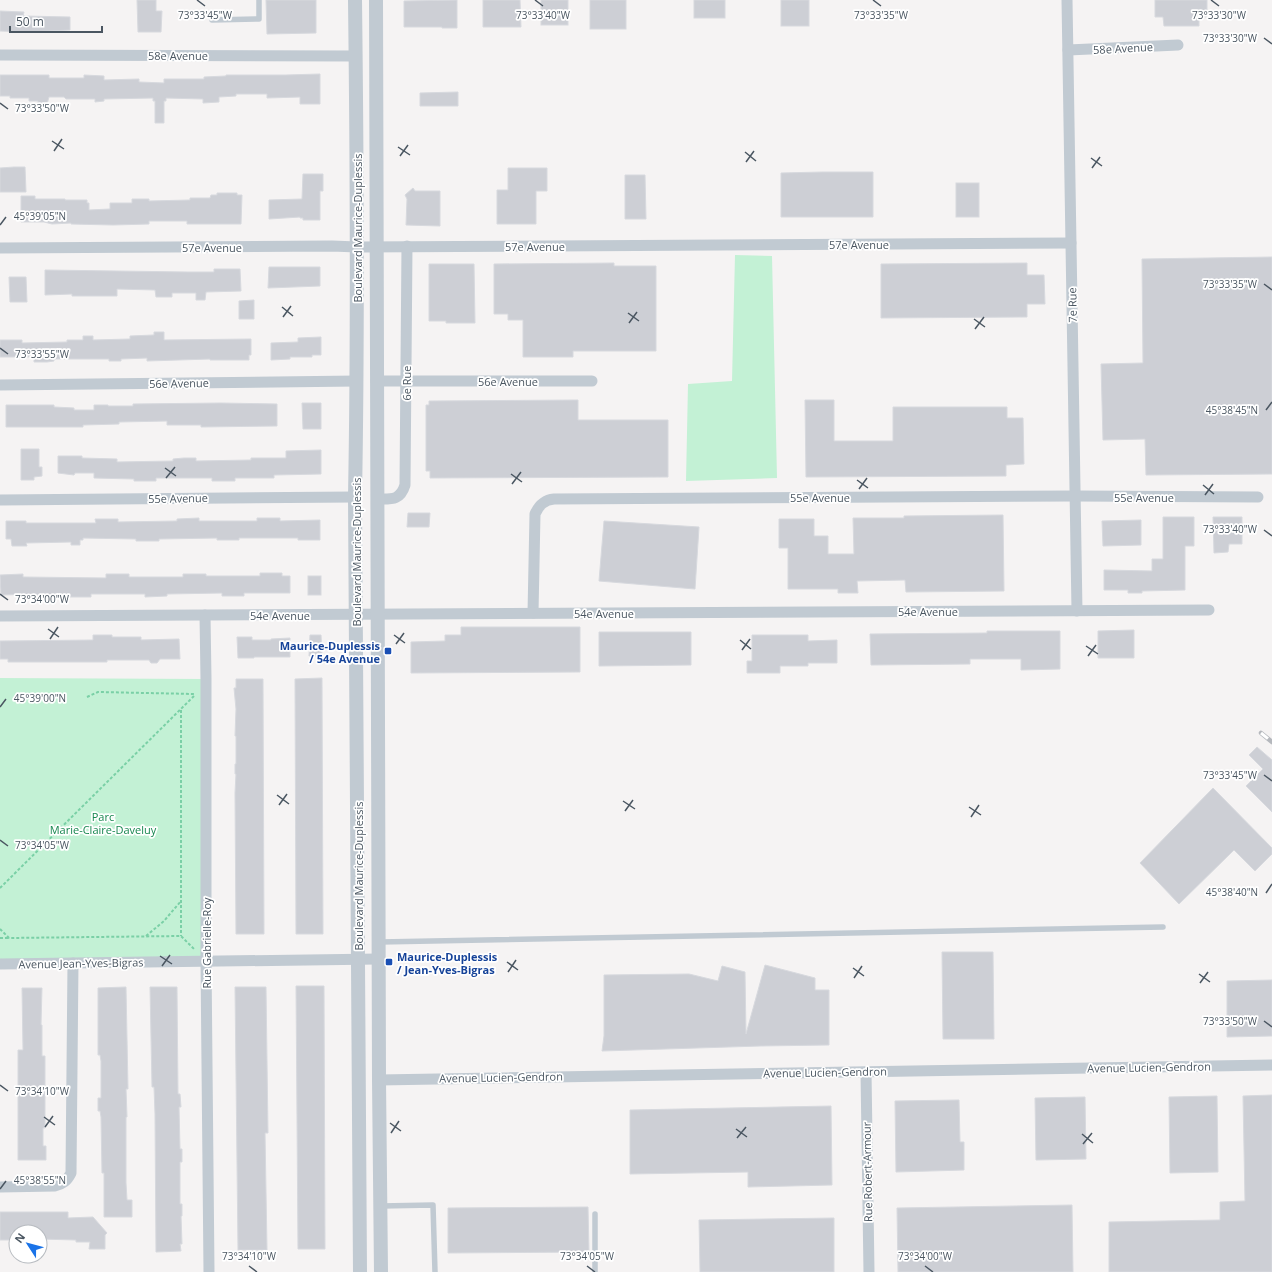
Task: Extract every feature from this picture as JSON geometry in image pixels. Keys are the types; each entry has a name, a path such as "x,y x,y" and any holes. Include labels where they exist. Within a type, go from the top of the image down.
{"street":[{"name":"Boulevard Maurice-Duplessis","path":"355,0 357,247 355,497 360,1272"},
{"name":"Boulevard Maurice-Duplessis","path":"376,0 378,959 382,1272"},
{"name":"7e Rue","path":"1067,0 1077,611"},
{"name":"58e Avenue","path":"1068,50 1178,45"},
{"name":"58e Avenue","path":"0,55 356,56"},
{"name":"57e Avenue","path":"0,248 1071,243"},
{"name":"6e Rue","path":"377,499 393,499 397,497 401,494 404,485 407,246"},
{"name":"56e Avenue","path":"0,384 357,381"},
{"name":"56e Avenue","path":"376,381 592,381"},
{"name":"55e Avenue","path":"533,613 535,514 547,500 623,498 1075,496 1258,497"},
{"name":"55e Avenue","path":"0,500 355,497"},
{"name":"54e Avenue","path":"0,616 1209,610"},
{"name":"Rue Gabrielle-Roy","path":"205,615 209,1272"},
{"name":"Avenue Jean-Yves-Bigras","path":"0,964 378,959"},
{"path":"0,1187 55,1186 62,1184 68,1179 71,1173 73,963"},
{"name":"Avenue Lucien-Gendron","path":"379,1080 1272,1065"},
{"name":"Rue Robert-Armour","path":"866,1072 869,1272"}],"lane":[{"path":"212,20 259,19 260,0"},
{"path":"378,942 1163,927"},
{"path":"381,1206 433,1205 435,1272"},
{"path":"595,1214 595,1272"}],"path":[{"path":"0,888 196,694 98,692 87,697"},
{"path":"181,709 181,936 206,961"},
{"path":"145,937 164,921 181,900"},
{"path":"0,929 9,938"},
{"path":"0,938 181,936"}],"green space":[{"path":"735,255 772,256 777,478 686,481 688,384 732,381"},
{"name":"Parc Marie-Claire-Daveluy","path":"0,678 206,679 206,961 0,963"}],"building":[{"path":"137,0 156,0 156,11 162,11 161,32 138,32"},
{"path":"266,0 316,0 316,33 267,34"},
{"path":"457,0 457,28 404,27 404,1"},
{"path":"483,0 520,0 521,27 483,27"},
{"path":"541,0 568,0 568,25 541,25"},
{"path":"590,0 626,0 626,29 590,29"},
{"path":"694,0 725,0 725,18 694,18"},
{"path":"781,0 809,0 809,26 781,26"},
{"path":"1155,0 1207,0 1207,17 1199,17 1199,26 1164,26 1163,17 1155,17"},
{"path":"0,11 24,12 23,16 70,17 70,30 27,32 0,31"},
{"path":"320,74 320,104 300,104 300,97 267,98 267,94 236,94 236,96 219,97 219,102 203,103 203,99 166,98 166,101 164,101 164,123 155,123 155,101 153,101 153,98 104,99 104,101 95,102 95,99 66,99 64,97 49,97 47,104 38,104 38,101 29,101 29,98 10,98 10,96 0,96 0,75 49,75 49,78 84,78 84,75 104,76 104,80 139,79 139,82 164,83 164,79 204,79 204,77 226,75"},
{"path":"458,92 458,106 420,106 420,93"},
{"path":"25,167 26,192 0,192 0,168"},
{"path":"508,168 547,168 547,191 536,191 536,224 497,224 497,190 508,190"},
{"path":"873,172 873,217 781,217 781,173"},
{"path":"303,174 323,174 323,191 320,191 320,220 303,220 303,218 300,217 269,219 269,200 302,199"},
{"path":"625,175 645,175 646,219 625,219"},
{"path":"956,183 979,183 979,217 956,217"},
{"path":"413,188 415,191 440,191 440,226 406,225 407,199 405,195"},
{"path":"217,193 237,193 237,195 242,195 241,224 187,224 187,221 149,221 149,224 113,225 21,222 21,196 35,196 35,199 87,200 87,203 89,203 89,210 110,209 110,203 132,203 132,199 149,199 149,201 190,200 190,198 210,198 211,195 217,195"},
{"path":"1272,257 1272,474 1146,475 1145,439 1103,440 1101,364 1143,363 1142,259"},
{"path":"614,263 614,266 656,266 656,351 573,351 573,357 523,357 523,320 508,320 508,314 494,314 494,264"},
{"path":"1027,263 1027,275 1044,275 1045,304 1027,304 1027,317 881,318 881,264"},
{"path":"429,264 474,264 475,323 446,323 446,321 429,321"},
{"path":"269,267 320,267 320,286 268,288"},
{"path":"214,269 240,269 241,291 206,292 205,300 196,300 196,293 172,293 172,297 156,297 155,290 117,289 117,296 72,296 72,294 45,295 45,270 214,272"},
{"path":"9,277 26,277 27,302 10,302"},
{"path":"254,300 254,319 239,319 239,301"},
{"path":"154,332 164,332 164,340 251,339 251,355 249,355 249,360 210,359 147,361 147,358 121,359 121,361 109,361 109,359 54,359 54,361 47,362 34,362 34,357 0,357 0,340 22,340 22,343 67,342 67,340 83,340 83,336 93,336 93,340 130,339 130,336 154,335"},
{"path":"321,337 321,355 271,360 271,343 298,342 298,338"},
{"path":"578,400 578,420 668,420 668,477 430,478 430,471 426,471 426,405 429,405 429,401"},
{"path":"805,400 834,400 834,441 893,441 893,407 1007,407 1007,418 1023,418 1024,464 1006,465 1006,476 806,477"},
{"path":"302,403 321,403 321,429 303,429"},
{"path":"133,404 277,404 277,426 201,427 201,425 167,425 167,421 119,422 119,424 83,425 83,427 6,427 6,405 54,405 54,407 74,408 74,410 94,410 94,405 133,406"},
{"path":"21,449 39,449 39,467 42,467 42,476 34,477 34,480 21,480"},
{"path":"321,450 321,474 274,475 274,478 235,478 235,481 212,481 212,478 156,478 156,481 134,481 134,479 94,478 94,473 75,473 74,475 58,473 58,456 82,456 82,458 117,459 117,462 173,461 173,459 184,458 196,458 196,461 251,460 251,458 286,458 286,451"},
{"path":"408,513 430,513 429,527 407,527"},
{"path":"1003,515 1004,591 906,592 905,580 857,581 858,593 838,593 838,589 788,589 788,548 779,548 779,519 814,519 814,536 828,536 828,554 854,554 853,518"},
{"path":"1163,517 1194,517 1194,546 1185,546 1185,590 1142,591 1142,593 1128,593 1128,590 1104,590 1104,570 1152,571 1152,559 1163,559"},
{"path":"1213,517 1242,517 1242,544 1229,544 1228,552 1214,553"},
{"path":"199,518 199,521 257,521 257,518 280,518 280,521 320,520 320,540 298,540 298,538 239,538 239,540 217,540 217,538 136,541 136,539 83,538 83,540 80,540 80,545 71,545 71,542 26,543 27,546 12,546 11,539 6,539 6,521 26,521 26,523 96,523 95,519 118,519 118,522 177,521 177,519"},
{"path":"1141,520 1141,545 1103,546 1102,521"},
{"path":"604,521 699,527 695,589 599,581"},
{"path":"260,573 282,573 282,576 290,576 290,593 244,593 244,596 222,596 222,593 167,594 167,596 145,597 145,594 91,594 91,597 68,597 68,595 37,594 1,595 0,575 23,574 23,577 106,578 106,574 129,574 129,577 183,577 183,574 206,574 206,576 260,576"},
{"path":"308,576 321,576 321,595 308,595"},
{"path":"461,627 580,627 580,672 411,673 411,642 445,641 445,635 461,635"},
{"path":"1134,630 1134,658 1098,658 1098,631"},
{"path":"987,631 1060,631 1060,669 1021,670 1021,659 970,659 970,664 871,665 870,634 987,633"},
{"path":"599,632 691,632 691,665 599,666"},
{"path":"93,635 112,635 112,637 141,637 141,640 179,639 180,659 160,659 157,663 151,663 149,660 107,660 107,662 8,662 8,659 0,659 0,641 93,640"},
{"path":"310,635 321,635 322,656 309,656"},
{"path":"752,635 808,635 808,641 837,640 837,663 808,663 808,666 780,666 780,673 747,673 747,661 752,661"},
{"path":"237,637 252,637 252,640 290,638 290,657 238,658"},
{"path":"322,678 323,934 296,934 295,679"},
{"path":"236,679 263,679 264,934 236,934 236,709 234,688 236,688"},
{"path":"1257,747 1272,760 1272,812 1246,786 1263,769 1249,755"},
{"path":"1213,788 1272,848 1272,854 1255,871 1234,850 1179,904 1140,863"},
{"path":"942,952 993,952 994,1039 943,1039"},
{"path":"765,965 815,978 815,990 829,990 829,1045 602,1051 604,1036 604,975 689,974 718,981 722,966 745,972 746,1034"},
{"path":"1272,980 1272,1036 1227,1037 1227,981"},
{"path":"296,986 324,986 325,1249 298,1249"},
{"path":"126,987 128,1089 126,1089 126,1183 127,1200 132,1200 132,1217 104,1217 104,1173 102,1173 101,1117 100,1111 98,1111 98,1098 101,1098 101,1061 100,1055 98,1055 98,988"},
{"path":"150,987 177,987 178,1094 180,1094 181,1107 179,1107 180,1149 182,1149 182,1162 180,1162 180,1204 182,1204 181,1251 156,1252 155,1114 154,1087 152,1087"},
{"path":"235,987 266,987 268,1133 265,1133 267,1250 238,1250"},
{"path":"22,988 42,988 42,1056 45,1056 45,1128 43,1128 43,1146 46,1146 46,1160 18,1160 18,1050 23,1050"},
{"path":"1272,1095 1272,1272 1109,1272 1109,1222 1220,1220 1220,1202 1245,1201 1243,1096"},
{"path":"1217,1096 1218,1172 1170,1173 1169,1097"},
{"path":"1085,1097 1086,1159 1036,1160 1035,1098"},
{"path":"959,1100 960,1142 964,1142 964,1170 896,1172 895,1101"},
{"path":"831,1106 832,1185 748,1187 748,1172 630,1174 630,1110"},
{"path":"1072,1205 1073,1272 898,1272 897,1208"},
{"path":"588,1207 589,1252 448,1253 448,1208"},
{"path":"0,1212 68,1212 68,1218 93,1217 107,1233 105,1235 105,1249 89,1249 90,1242 48,1239 48,1224 8,1224 8,1240 0,1240"},
{"path":"834,1218 834,1272 700,1272 699,1220"}],"railway":[{"path":"1261,733 1272,742"}],"place":[{"name":"Maurice-Duplessis / 54e Avenue","path":"388,651"},
{"name":"Maurice-Duplessis / Jean-Yves-Bigras","path":"389,962"}]}
